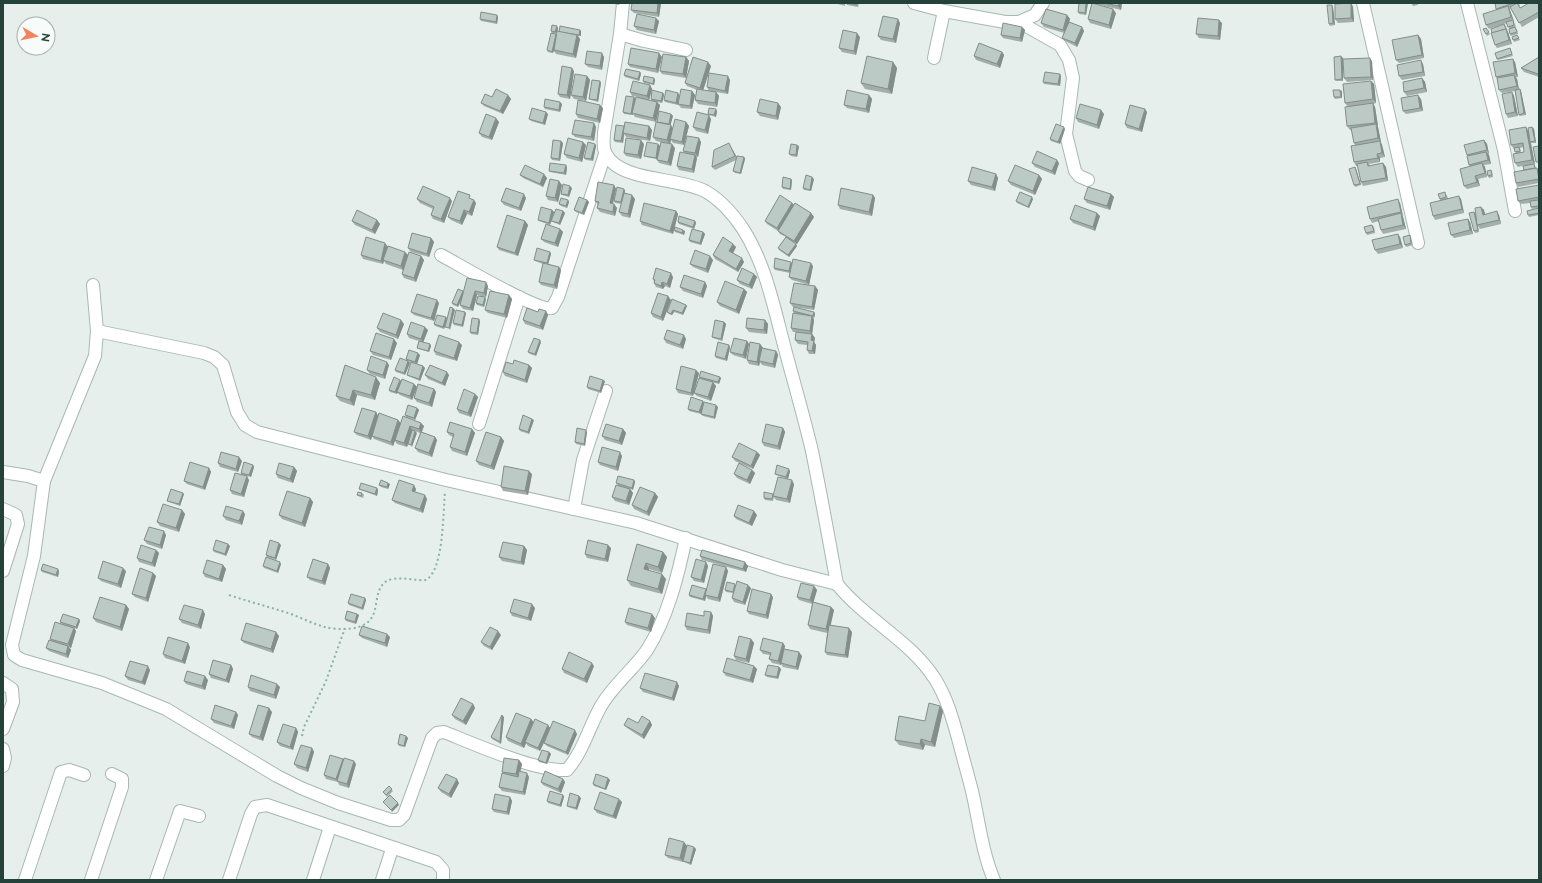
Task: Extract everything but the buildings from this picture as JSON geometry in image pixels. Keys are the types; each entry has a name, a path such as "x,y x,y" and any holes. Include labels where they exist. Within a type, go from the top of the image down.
{"street":[{"path":"623,3 620,34 604,133 603,145 606,154 612,162 623,170 684,183 704,191 719,201 733,216 749,240 760,261 773,304 812,450 837,584 847,597 909,648 936,680 948,704 955,726 972,791 987,861 994,880"},
{"path":"914,3 944,11 1005,22 1019,22 1035,15 1043,3"},
{"path":"1363,3 1418,243"},
{"path":"1467,3 1504,150 1515,211"},
{"path":"934,58 944,11"},
{"path":"1019,22 1060,45 1069,60 1073,78 1066,134 1075,171 1079,176 1088,180"},
{"path":"620,34 686,50"},
{"path":"441,255 519,298 544,308 552,308 606,154"},
{"path":"93,285 97,331 95,356 44,481 34,556 12,645 14,655 22,660 120,690 166,709 276,776 301,788 338,803 391,820 399,820 404,815 432,738 437,733 444,732 518,760 558,771 567,770 584,745 600,707 610,691 647,649 659,624 678,573 686,538"},
{"path":"479,424 519,298"},
{"path":"97,331 214,357 223,365 238,412 245,425 257,432 446,480 636,523 782,570 837,584"},
{"path":"574,509 583,460 606,391"},
{"path":"3,472 28,476 44,481"},
{"path":"3,509 16,515 18,524 3,571"},
{"path":"3,682 12,689 13,702 3,729"},
{"path":"3,749 5,758 3,766"},
{"path":"25,880 61,772 69,770 84,775"},
{"path":"91,880 122,787 122,779 112,774"},
{"path":"229,880 251,814 255,807 267,805 392,849 436,862 442,870 443,880"},
{"path":"156,880 180,811 198,816"},
{"path":"312,880 330,827"},
{"path":"382,880 392,849"}],"path":[{"path":"230,595 325,627 354,629 370,620 379,590 391,579 417,581 426,580 430,578 436,570 440,550 446,480"},
{"path":"302,736 304,727 326,681 345,628"}]}
